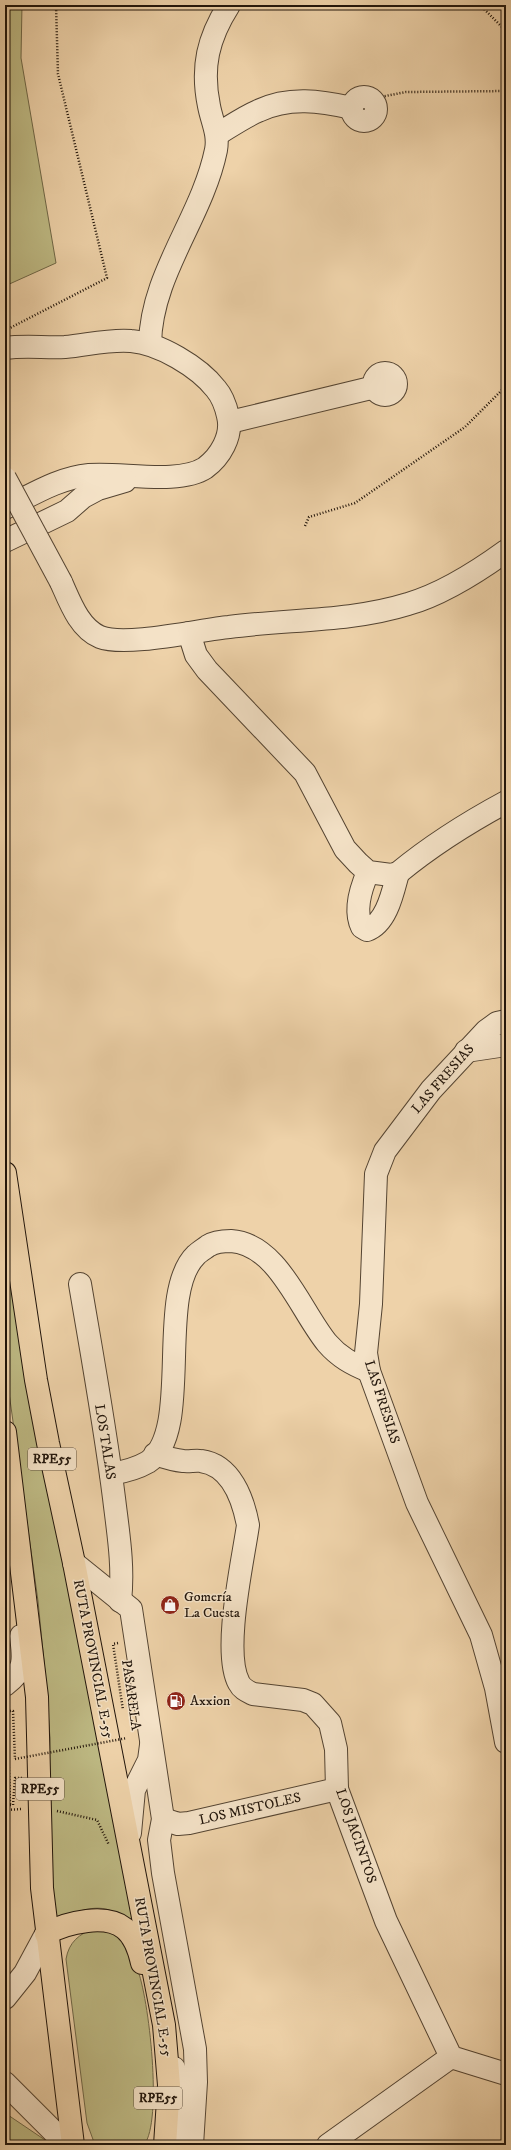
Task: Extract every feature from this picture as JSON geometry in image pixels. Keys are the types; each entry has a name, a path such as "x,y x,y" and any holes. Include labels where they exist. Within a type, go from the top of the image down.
{"main road":[{"name":"RUTA PROVINCIAL E-55","path":"5,1173 36,1380 74,1563 120,1852 160,1999 168,2053 169,2085 164,2145"},
{"name":"RPE55","path":"5,1432 14,1494 37,1697 42,1888 46,1934 65,2066 73,2145"},
{"name":"RPE55","path":"46,1934 64,1925 86,1921 111,1921 119,1924 127,1930 136,1944 144,1977 160,1999"},
{"name":"RPE55","path":"57,2013 64,1987 60,1954 62,1946 67,1935 86,1921"},
{"name":"RPE55","path":"153,2145 157,2124 158,2083 168,2053"},
{"name":"RPE55","path":"65,2066 77,2091 82,2125 88,2145"}],"street":[{"path":"150,344 153,310 168,270 200,202 212,168 218,134 209,107 207,66 210,40 216,26 229,5"},
{"path":"218,134 259,110 286,102 312,101 361,103"},
{"path":"5,348 66,346 131,341 150,344 187,363 205,377 217,390 226,407 230,422 228,434 222,450 214,461 203,469 190,474 166,477 108,474 88,475 58,482 5,508"},
{"path":"230,422 375,388"},
{"path":"5,541 67,511 83,497 98,489 143,476"},
{"path":"5,478 79,619 100,637 112,640 130,641 231,626 346,618 409,604 438,593 506,551"},
{"path":"58,482 66,485 71,491 73,500 67,511"},
{"path":"189,632 196,655 207,670 305,774 345,849 368,872 391,875 398,873 446,836 482,814 506,802"},
{"path":"368,872 363,883 358,915 362,928 367,930 373,928 384,914 398,873"},
{"name":"LAS FRESIAS","path":"506,1021 497,1023 486,1031 466,1051 411,1114 385,1150 379,1162 376,1174 371,1304 366,1353 369,1371 417,1503 481,1635 496,1688 506,1742"},
{"path":"466,1051 506,1045"},
{"path":"111,1474 129,1470 148,1461 155,1454 163,1441 170,1412 175,1333 182,1281 186,1269 195,1255 211,1244 227,1241 242,1242 264,1254 278,1269 307,1316 327,1343 342,1358 369,1371"},
{"name":"LOS TALAS","path":"80,1284 111,1474 121,1564 122,1582 120,1601"},
{"name":"LOS JACINTOS","path":"155,1454 172,1459 202,1461 215,1465 226,1473 245,1506 248,1525 232,1636 239,1682 246,1691 253,1694 303,1700 313,1704 324,1715 334,1734 337,1789 386,1921 451,2057"},
{"name":"RPE55","path":"9,1682 21,1671 24,1656 8,1537 14,1494"},
{"path":"74,1563 120,1601 131,1608 163,1819 159,1840 163,1873 195,2049 196,2082 192,2145"},
{"path":"120,1852 134,1790 149,1760 152,1740"},
{"name":"LOS MISTOLES","path":"163,1819 178,1824 189,1823 337,1789"},
{"path":"5,1998 25,1973 46,1934"},
{"path":"168,2053 180,2082 179,2132 181,2145"},
{"path":"328,2145 451,2057 506,2074"},
{"path":"5,2083 67,2145"}],"path":[{"path":"5,330 107,278 58,74 56,5"},
{"path":"480,5 506,31"},
{"path":"361,103 406,92 506,91"},
{"path":"305,526 309,517 355,503 459,431 506,386"},
{"name":"PASARELA","path":"120,1650 119,1642 113,1644 124,1714"},
{"name":"PASARELA","path":"10,1806 7,1711 13,1711 14,1759 127,1738 126,1730"},
{"path":"5,1806 14,1805 15,1778 22,1778"},
{"path":"5,1810 40,1808 97,1820 120,1852"}],"shaded area":[{"path":"5,5 22,5 21,58 56,263 5,286"},
{"path":"5,1211 137,1930 114,1912 99,1908 83,1910 53,1921 49,1825 50,1738 45,1672 38,1601 5,1364"},
{"path":"95,1928 121,1935 135,1964 142,1983 152,2058 153,2086 153,2111 150,2132 144,2145 95,2145 87,2123 66,1959 72,1943 84,1933"},
{"path":"5,2113 48,2142 47,2145 5,2145"}],"place":[{"name":"Gomería La Cuesta","path":"170,1605"},
{"name":"Axxion","path":"176,1701"}]}
